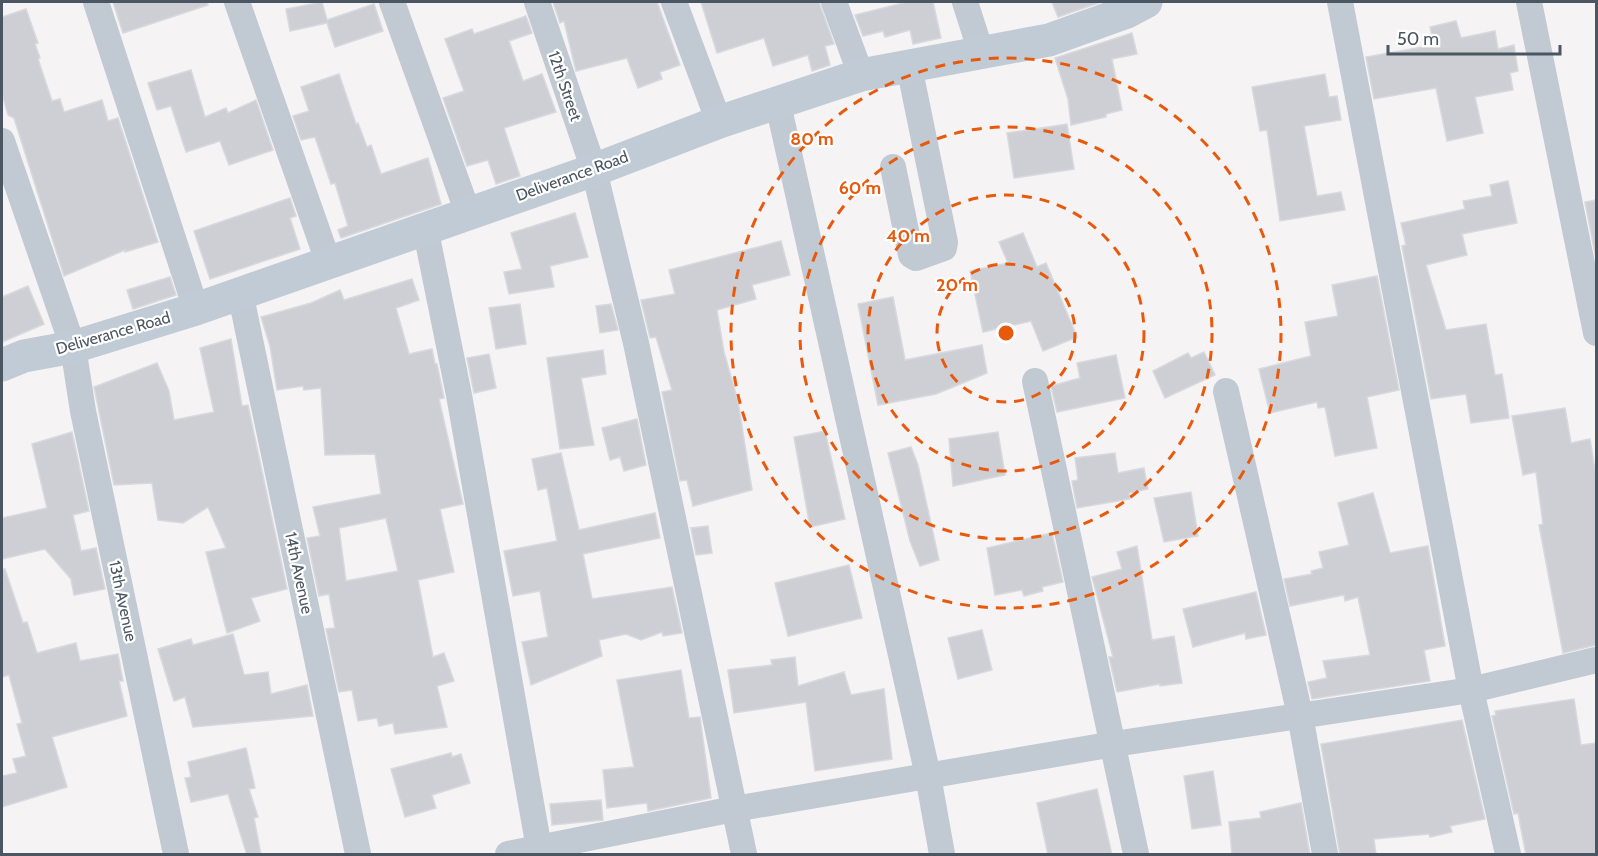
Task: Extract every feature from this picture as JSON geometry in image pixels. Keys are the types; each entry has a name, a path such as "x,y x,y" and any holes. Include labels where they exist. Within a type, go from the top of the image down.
{"street":[{"path":"96,2 196,309"},
{"path":"237,2 329,264"},
{"path":"392,2 468,213"},
{"name":"12th Street","path":"537,2 594,170 638,354 744,855"},
{"path":"674,2 719,122"},
{"path":"834,2 861,75"},
{"path":"964,2 981,52"},
{"path":"1340,2 1471,690 1508,855"},
{"path":"1530,2 1596,333"},
{"name":"Deliverance Road","path":"2,365 24,356 73,347 196,309 240,292 329,264 425,227 594,170 719,122 861,75 1049,40 1132,5"},
{"path":"893,167 911,255 916,258 945,248 909,66"},
{"path":"778,104 928,776 942,855"},
{"name":"13th Avenue","path":"2,141 73,347 83,411 176,855"},
{"path":"425,227 459,395 540,851"},
{"name":"14th Avenue","path":"240,292 358,855"},
{"path":"1035,381 1136,855"},
{"path":"1226,391 1300,715 1325,855"},
{"path":"508,855 540,851 734,809 1114,744 1471,690 1596,660"}],"building":[{"path":"113,2 207,2 208,5 123,33"},
{"path":"322,2 327,20 374,4 383,31 335,47 327,23 290,31 286,9"},
{"path":"553,2 657,2 680,65 660,72 662,79 638,88 627,58 576,71 564,21 560,23"},
{"path":"701,2 819,2 834,44 825,46 830,65 812,71 808,55 773,66 764,38 717,53"},
{"path":"907,2 933,2 941,38 913,44 910,30 885,37 883,31 863,36 855,15"},
{"path":"1052,2 1101,2 1058,17"},
{"path":"26,9 38,43 35,44 40,58 38,59 52,101 60,99 64,112 102,100 108,121 118,118 158,242 125,252 125,250 64,276 14,118 8,115 2,94 2,17"},
{"path":"526,16 532,33 509,41 523,81 542,74 556,112 504,128 520,176 496,184 488,160 467,166 443,98 464,91 445,39 472,29 474,34"},
{"path":"1456,21 1461,38 1495,31 1498,49 1514,45 1518,71 1510,73 1513,90 1475,97 1483,133 1447,141 1436,88 1374,99 1366,57 1434,45 1430,27"},
{"path":"1132,33 1137,54 1112,59 1122,110 1106,114 1106,117 1071,125 1068,99 1055,58"},
{"path":"191,70 205,117 226,108 228,113 256,100 273,150 229,165 220,141 186,152 171,106 157,110 148,83"},
{"path":"339,74 356,124 358,123 367,147 371,145 381,174 428,158 441,204 341,238 338,230 348,226 335,183 331,184 315,137 301,140 293,116 309,111 301,87"},
{"path":"1325,74 1329,97 1337,96 1341,120 1304,126 1317,196 1341,192 1345,210 1280,221 1267,130 1260,131 1252,87"},
{"path":"1067,124 1074,169 1014,178 1007,133"},
{"path":"1508,181 1517,223 1462,234 1467,255 1426,265 1446,330 1486,324 1495,375 1502,374 1509,418 1471,423 1466,394 1431,399 1402,246 1406,245 1401,223 1465,209 1463,201 1492,196 1490,185"},
{"path":"290,198 296,216 290,218 300,249 210,279 194,231"},
{"path":"1596,200 1596,259 1585,202"},
{"path":"575,213 588,257 550,266 554,287 509,294 504,272 522,269 511,233"},
{"path":"1023,233 1037,267 1046,263 1077,337 1043,351 1031,321 983,332 970,271 1008,263 999,242"},
{"path":"781,241 790,275 752,285 756,299 717,310 724,352 738,401 752,490 693,506 687,480 680,481 662,392 672,390 656,337 650,338 641,300 675,294 669,270"},
{"path":"1377,276 1399,390 1367,397 1377,448 1335,456 1325,407 1318,408 1317,402 1270,413 1259,369 1311,356 1305,322 1338,316 1332,285"},
{"path":"170,277 176,295 133,309 127,290"},
{"path":"412,279 419,300 396,308 409,354 432,349 435,364 437,364 444,398 439,399 463,504 440,509 454,572 418,580 433,657 444,653 454,681 437,686 447,727 395,734 393,723 379,726 377,718 358,721 352,690 339,692 326,629 335,628 329,594 319,596 307,538 320,536 313,507 381,494 375,454 325,455 321,388 304,390 303,386 277,390 270,346 261,317 311,303 340,290 344,300","holes":["386,518 398,571 346,581 339,528"]},
{"path":"28,286 44,324 2,342 2,297"},
{"path":"893,297 905,360 982,345 987,373 936,394 878,405 858,304"},
{"path":"520,304 526,344 496,349 489,308"},
{"path":"611,304 618,330 600,333 596,306"},
{"path":"231,339 242,406 248,405 287,589 251,598 260,621 227,633 206,552 226,548 208,507 183,523 158,520 152,483 114,485 94,387 157,363 169,391 174,420 214,412 200,348"},
{"path":"603,350 606,374 581,378 594,445 560,449 547,358"},
{"path":"1204,352 1215,375 1165,398 1153,371 1188,353 1191,358"},
{"path":"489,354 496,388 474,393 467,358"},
{"path":"1116,355 1125,398 1057,412 1051,386 1080,378 1077,363"},
{"path":"1565,408 1571,443 1590,439 1596,476 1596,645 1563,653 1539,525 1543,524 1536,472 1523,475 1512,416"},
{"path":"637,419 646,465 624,471 620,457 610,460 602,428"},
{"path":"825,431 845,519 810,527 794,437"},
{"path":"72,432 89,511 73,515 81,551 96,548 105,589 74,595 71,579 45,549 2,559 2,518 47,508 32,444"},
{"path":"998,432 1005,475 953,486 949,439"},
{"path":"911,447 918,465 939,560 920,566 910,541 888,453"},
{"path":"561,453 579,530 655,513 660,538 583,554 592,599 672,587 682,633 663,636 662,632 641,640 626,634 599,640 602,656 531,685 522,642 548,637 540,591 513,596 504,551 557,541 547,488 538,490 532,459"},
{"path":"1115,453 1118,473 1144,468 1148,489 1129,493 1130,499 1077,508 1072,481 1078,480 1075,458"},
{"path":"1191,492 1198,536 1164,542 1154,498"},
{"path":"1373,493 1390,553 1428,546 1445,646 1424,650 1430,681 1312,699 1308,682 1327,678 1323,661 1370,655 1358,597 1345,601 1344,595 1290,606 1284,579 1312,574 1311,571 1323,568 1319,552 1349,545 1338,503"},
{"path":"708,526 712,553 696,555 691,528"},
{"path":"1052,533 1063,582 1042,587 1043,591 1024,596 1022,590 995,595 987,548"},
{"path":"1137,546 1152,640 1174,636 1182,683 1160,686 1160,684 1117,692 1109,657 1113,657 1092,577 1122,569 1117,552"},
{"path":"849,565 862,618 788,636 775,583"},
{"path":"5,569 23,623 27,622 37,653 76,643 80,661 118,654 123,681 119,681 127,716 52,737 67,787 2,807 2,776 17,773 13,759 26,756 17,724 22,723 9,675 2,677 2,570"},
{"path":"1256,592 1266,635 1246,639 1245,633 1193,647 1183,609"},
{"path":"982,630 992,670 958,679 948,638"},
{"path":"233,634 244,675 268,672 271,694 307,685 313,716 193,727 185,697 174,701 158,649 191,639 193,645"},
{"path":"795,657 798,686 844,672 851,695 884,689 892,759 815,771 806,702 734,713 728,670 772,665 771,660"},
{"path":"681,670 689,718 700,717 711,798 648,811 647,803 607,808 603,770 634,767 617,680"},
{"path":"1574,699 1581,745 1596,743 1596,855 1526,855 1518,813 1514,814 1492,716 1496,715 1495,711"},
{"path":"1462,720 1485,819 1450,826 1452,832 1430,837 1429,834 1374,839 1376,855 1340,855 1321,744"},
{"path":"246,748 255,788 249,789 258,817 254,818 261,855 247,855 228,794 191,802 185,778 191,777 188,762"},
{"path":"451,753 452,757 461,754 470,783 432,795 436,808 405,817 391,769"},
{"path":"1213,771 1221,825 1192,829 1184,776"},
{"path":"1097,789 1112,855 1048,855 1037,803"},
{"path":"601,800 603,820 552,825 550,804"},
{"path":"1301,803 1310,855 1232,855 1229,822 1261,818 1260,812"}]}
